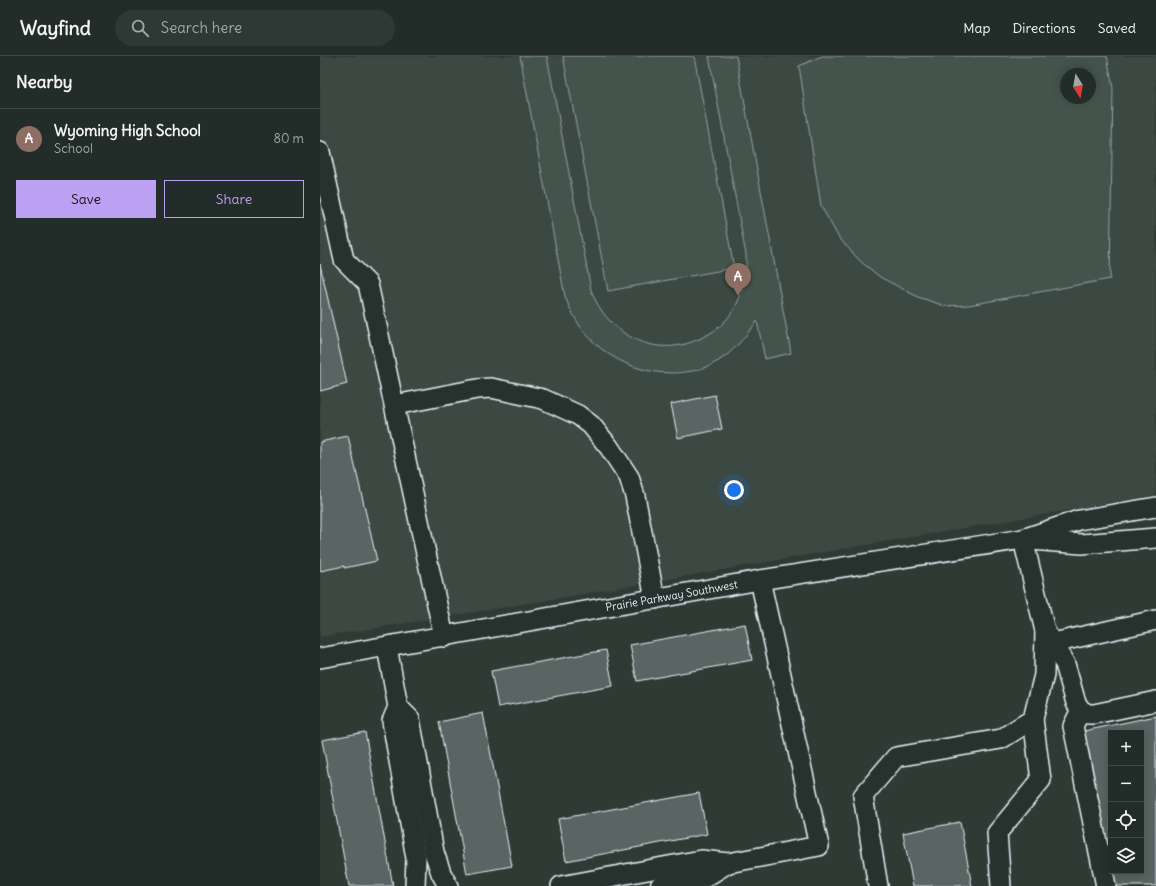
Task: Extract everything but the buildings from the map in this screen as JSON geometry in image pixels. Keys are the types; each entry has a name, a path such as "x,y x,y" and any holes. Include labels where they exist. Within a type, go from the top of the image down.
{"street":[{"path":"320,152 344,260 368,284 444,636"},
{"path":"395,406 477,389 491,388 543,399 578,415 610,446 629,478 635,496 655,599"},
{"name":"Prairie Parkway Southwest","path":"320,658 760,580 1023,539 1079,520 1156,507"},
{"name":"Prairie Parkway Southwest","path":"1023,539 1082,544 1156,538"},
{"path":"1023,539 1049,637 1065,664 1076,703 1081,710 1088,714 1094,714 1156,701"},
{"path":"561,886 701,860 728,863 819,846 760,580"},
{"path":"1049,637 1156,620"},
{"path":"1001,886 997,833 1041,780 1033,718 1044,675 1049,637"},
{"path":"387,647 398,706 392,721 416,858 415,886"},
{"path":"398,706 410,718 434,852 441,873 448,886"},
{"path":"1081,710 1073,726 1106,886"},
{"path":"878,886 863,796 896,757 1001,739 1033,718"},
{"path":"660,886 704,878 728,863"}],"shaded area":[{"path":"320,56 1156,56 1156,495 536,602 320,637"},
{"path":"520,56 547,56 591,290 598,306 608,319 620,330 634,339 649,344 665,346 682,345 699,339 717,329 731,313 740,298 746,272 746,255 709,56 736,56 791,353 765,359 757,321 742,340 725,357 711,365 692,371 672,373 653,371 634,366 615,358 599,347 585,333 573,314 565,297"},
{"path":"563,56 694,56 734,268 608,291"},
{"path":"822,56 1107,56 1113,88 1110,279 969,305 945,306 918,297 880,277 860,261 839,238 821,206 799,66"}],"place":[{"name":"Wyoming High School","path":"738,296"}]}
